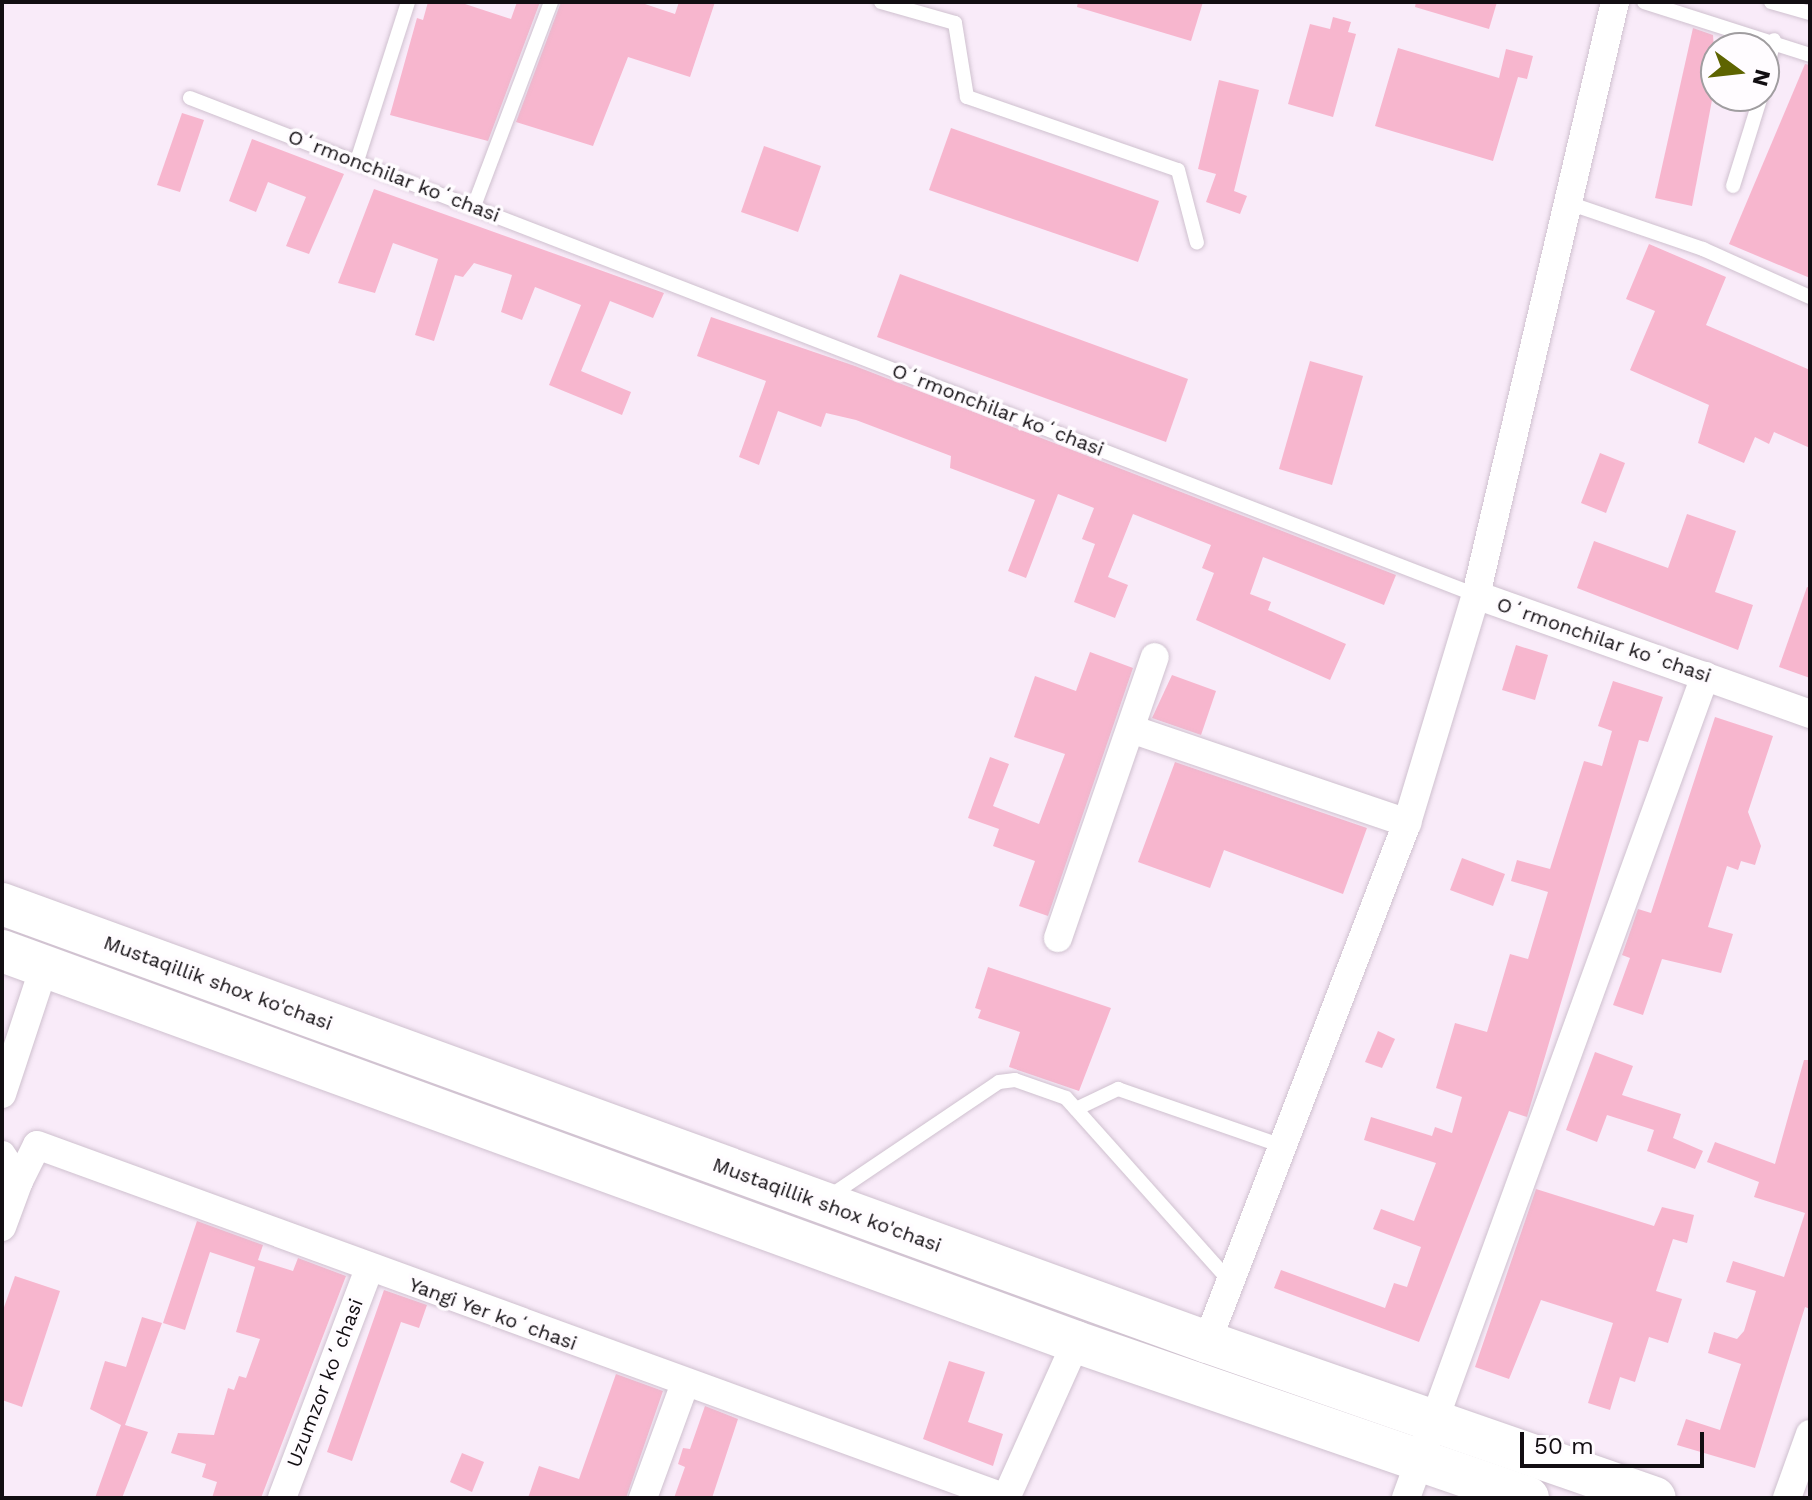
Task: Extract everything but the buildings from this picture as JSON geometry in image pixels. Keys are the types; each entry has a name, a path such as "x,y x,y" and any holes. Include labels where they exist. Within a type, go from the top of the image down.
{"main road":[{"name":"Mustaqillik shox ko'chasi","path":"2,904 1207,1342 1433,1417 1655,1498"},
{"path":"2,951 1076,1342 1420,1458 1528,1498"},
{"path":"447,1114 463,1072"}],"street":[{"path":"1207,1342 1228,1279 1283,1146 1407,823 1476,595 1615,2"},
{"name":"Oʻrmonchilar koʻchasi","path":"1476,595 1810,714"},
{"path":"1058,938 1155,657"},
{"path":"1406,1498 1705,676"},
{"path":"1131,729 1407,823"},
{"path":"2,1094 44,967"},
{"name":"Yangi Yer koʻchasi","path":"10,1178 37,1145 369,1269 1006,1498"},
{"path":"2,1155 10,1178 2,1227"},
{"name":"Uzumzor koʻchasi","path":"282,1498 369,1269"},
{"path":"1006,1498 1076,1342"},
{"path":"643,1498 685,1383"},
{"path":"1787,1498 1810,1434"}],"lane":[{"path":"357,161 408,2"},
{"path":"474,206 551,2"},
{"path":"881,2 955,23 967,97 1178,170 1197,243"},
{"path":"1644,2 1747,32"},
{"path":"1771,2 1810,13"},
{"path":"1780,42 1810,55"},
{"name":"Oʻrmonchilar koʻchasi","path":"190,98 1476,595"},
{"path":"1733,186 1756,112"},
{"path":"1568,203 1703,249 1810,297"},
{"path":"820,1202 999,1082 1015,1080 1066,1098 1228,1279"},
{"path":"1076,1109 1118,1089 1283,1146"}]}
